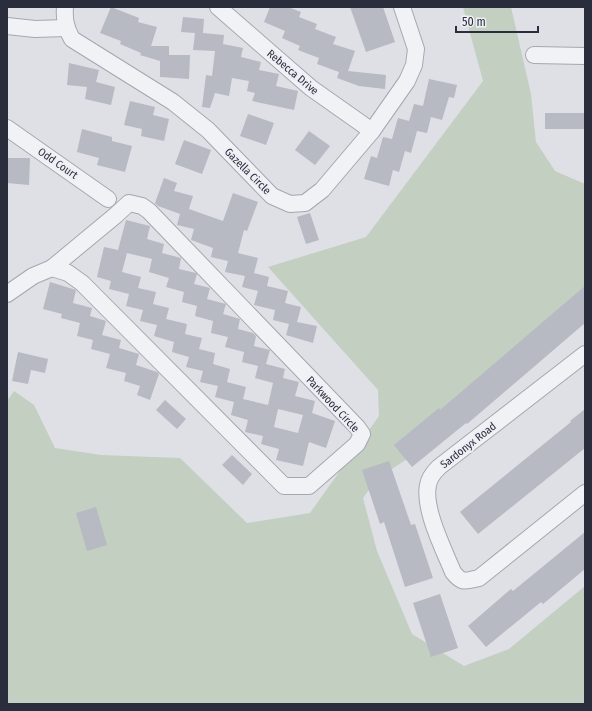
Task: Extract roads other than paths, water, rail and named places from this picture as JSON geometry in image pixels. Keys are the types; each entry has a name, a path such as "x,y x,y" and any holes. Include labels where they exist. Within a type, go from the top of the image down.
{"street":[{"path":"7,26 35,29 66,28 64,18 66,7"},
{"name":"Gazella Circle","path":"66,28 72,39 173,102 208,130 272,196 290,204 305,203 322,190 372,132 407,81 414,65 416,49 402,7"},
{"name":"Rebecca Drive","path":"227,10 311,88 372,132"},
{"path":"534,55 585,56"},
{"name":"Odd Court","path":"7,128 108,199"},
{"name":"Parkwood Circle","path":"7,294 33,276 52,268 129,203 142,206 150,211 357,427 362,434 357,444 309,486 284,486 82,283 68,272 52,268"},
{"name":"Sardonyx Road","path":"585,354 439,467 432,474 426,493 430,515 453,572 459,580 465,582 479,578 585,493"}]}
